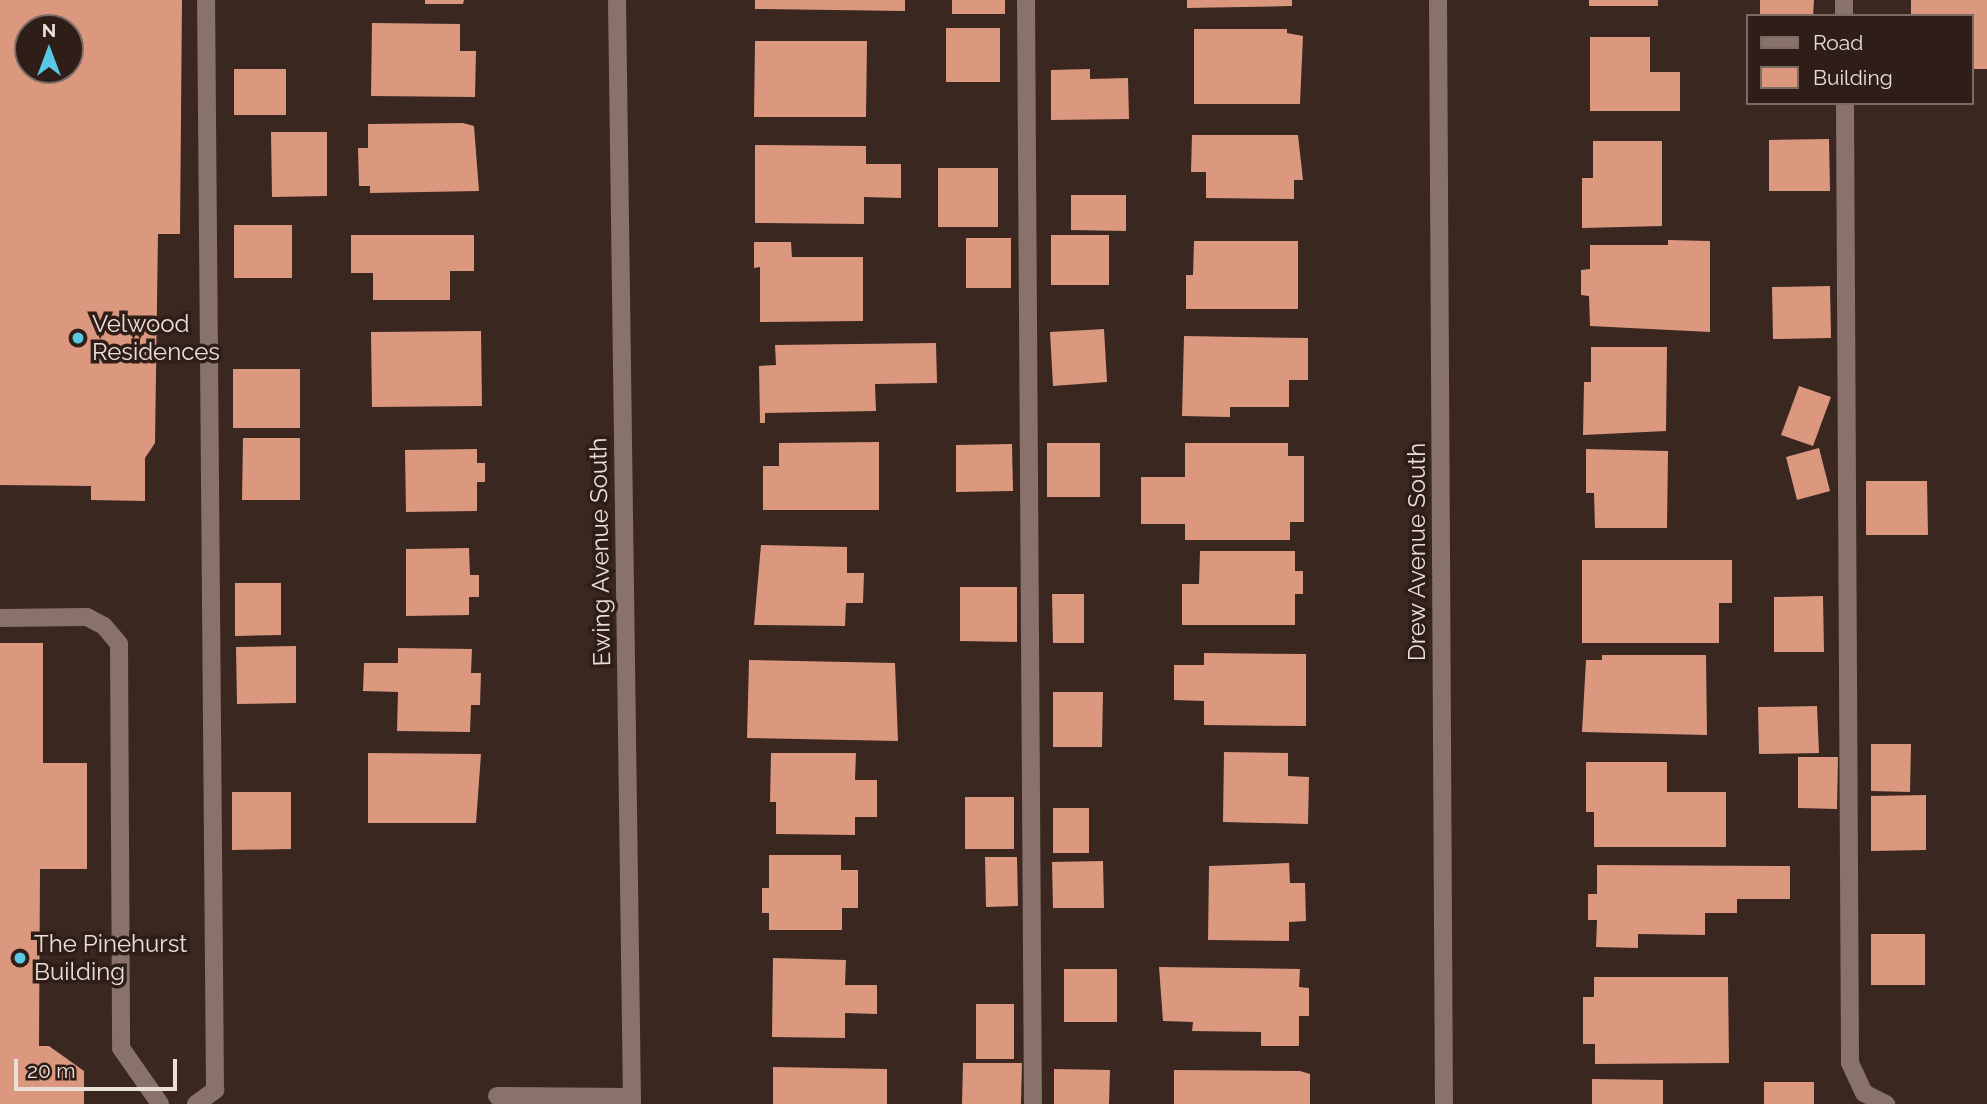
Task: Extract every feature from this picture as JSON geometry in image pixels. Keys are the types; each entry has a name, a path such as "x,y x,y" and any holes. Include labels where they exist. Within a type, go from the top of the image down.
{"street":[{"path":"196,1104 215,1090 206,0"},
{"name":"Ewing Avenue South","path":"617,0 632,1100"},
{"path":"1026,0 1034,1104"},
{"name":"Drew Avenue South","path":"1438,0 1444,1104"},
{"path":"1845,105 1850,1063 1864,1093 1886,1104"},
{"path":"0,618 87,617 104,626 119,644 121,1048 160,1104"},
{"path":"497,1096 632,1100"}],"building":[{"name":"Velwood Residences","path":"0,0 182,0 180,234 158,234 155,443 145,458 145,501 91,500 91,486 0,485"},
{"path":"425,0 464,0 463,4 425,4"},
{"path":"755,0 905,0 905,11 755,9"},
{"path":"952,0 1005,0 1005,14 952,14"},
{"path":"1187,0 1292,0 1292,6 1187,8"},
{"path":"1589,0 1658,0 1658,6 1589,6"},
{"path":"1760,0 1814,0 1813,14 1760,14"},
{"path":"1911,0 1987,0 1987,69 1973,69 1973,14 1911,14"},
{"path":"372,23 460,24 460,51 476,51 475,97 371,96"},
{"path":"946,28 1000,28 1000,82 946,82"},
{"path":"1194,29 1287,29 1287,33 1303,36 1300,104 1194,104"},
{"path":"1590,37 1650,37 1650,72 1680,72 1680,111 1590,111"},
{"path":"755,41 867,41 866,117 754,117"},
{"path":"234,69 286,69 286,115 234,115"},
{"path":"1090,69 1090,79 1128,78 1129,119 1051,120 1051,70"},
{"path":"463,123 474,126 479,191 370,193 370,186 359,186 358,148 368,148 368,124"},
{"path":"271,132 327,132 327,196 272,197"},
{"path":"1192,135 1298,135 1303,180 1294,180 1294,199 1206,198 1206,172 1191,172"},
{"path":"1829,139 1830,191 1769,191 1769,140"},
{"path":"1593,141 1662,141 1662,226 1582,228 1582,178 1593,178"},
{"path":"755,145 866,146 866,164 901,164 901,198 864,197 864,224 755,223"},
{"path":"938,168 998,168 998,227 938,227"},
{"path":"1071,195 1126,195 1126,231 1071,230"},
{"path":"234,225 292,225 292,278 234,278"},
{"path":"351,235 474,235 474,271 450,271 450,300 373,300 373,273 351,273"},
{"path":"1051,235 1109,235 1109,285 1051,285"},
{"path":"966,238 1011,238 1011,288 966,288"},
{"path":"1668,240 1710,241 1710,332 1590,326 1589,296 1581,295 1581,270 1590,269 1590,245 1668,245"},
{"path":"1194,241 1298,241 1298,309 1186,309 1186,275 1193,275"},
{"path":"754,242 791,242 792,257 863,257 863,321 760,322 760,267 754,268"},
{"path":"1830,286 1831,338 1773,339 1772,287"},
{"path":"1104,329 1107,382 1053,386 1050,332"},
{"path":"481,331 482,406 372,407 371,332"},
{"path":"1184,336 1308,338 1308,380 1289,380 1289,407 1230,407 1230,417 1182,416"},
{"path":"936,343 937,383 875,384 876,411 765,413 765,423 760,423 759,366 776,365 775,345"},
{"path":"1591,347 1667,347 1666,431 1583,435 1584,382 1591,382"},
{"path":"233,369 300,369 300,428 233,428"},
{"path":"1799,386 1831,397 1813,446 1781,435"},
{"path":"243,438 300,438 300,500 242,500"},
{"path":"879,442 879,510 763,510 763,466 779,466 779,443"},
{"path":"1047,443 1100,443 1100,497 1047,497"},
{"path":"1185,443 1288,443 1288,456 1304,456 1304,522 1290,522 1290,540 1185,540 1185,524 1141,524 1141,477 1185,477"},
{"path":"1012,444 1013,491 956,492 956,445"},
{"path":"1819,448 1830,491 1797,500 1786,457"},
{"path":"477,449 477,463 485,463 485,482 477,482 477,511 406,512 405,450"},
{"path":"1586,449 1668,451 1667,528 1595,528 1594,493 1586,493"},
{"path":"1866,481 1927,481 1928,535 1866,535"},
{"path":"761,545 847,547 847,573 864,573 863,603 846,603 845,626 754,625"},
{"path":"469,548 470,575 479,575 479,597 469,597 469,615 406,616 406,549"},
{"path":"1200,551 1295,551 1295,571 1303,571 1303,594 1295,594 1295,625 1182,625 1182,584 1199,584"},
{"path":"1582,560 1732,560 1732,603 1719,603 1719,643 1582,643"},
{"path":"235,583 281,583 281,635 235,636"},
{"path":"960,587 1017,587 1017,642 960,641"},
{"path":"1052,594 1084,594 1084,643 1053,643"},
{"path":"1823,596 1824,652 1774,652 1774,597"},
{"name":"The Pinehurst Building","path":"0,643 43,643 43,763 87,763 87,869 40,869 39,1046 49,1046 84,1071 84,1104 0,1104"},
{"path":"296,646 296,703 237,704 236,647"},
{"path":"398,648 472,649 471,673 481,673 480,705 471,705 470,732 397,731 398,692 363,691 364,663 398,663"},
{"path":"1204,653 1306,654 1306,726 1204,725 1204,701 1174,700 1174,665 1204,665"},
{"path":"1602,655 1706,655 1707,735 1582,732 1586,660 1602,660"},
{"path":"749,660 895,663 898,741 747,738"},
{"path":"1053,692 1103,692 1102,747 1053,747"},
{"path":"1817,706 1819,753 1759,754 1758,707"},
{"path":"1871,744 1911,744 1910,792 1871,791"},
{"path":"1224,752 1288,753 1288,776 1309,777 1308,824 1223,822"},
{"path":"368,753 481,754 476,823 368,823"},
{"path":"771,753 856,753 855,780 877,780 877,817 855,817 855,835 776,834 776,802 770,802"},
{"path":"1798,757 1838,757 1837,809 1798,808"},
{"path":"1586,762 1667,762 1667,792 1726,792 1726,847 1594,847 1594,812 1586,812"},
{"path":"232,792 291,792 291,849 232,850"},
{"path":"1926,795 1926,850 1871,851 1871,796"},
{"path":"965,797 1014,797 1014,849 965,849"},
{"path":"1053,808 1089,808 1089,853 1053,853"},
{"path":"769,855 841,855 841,870 858,870 858,908 842,908 842,930 769,930 769,913 762,913 762,888 769,888"},
{"path":"985,857 1017,857 1018,906 986,907"},
{"path":"1103,861 1104,908 1053,908 1052,862"},
{"path":"1289,863 1290,883 1305,883 1306,921 1289,922 1289,941 1208,940 1209,866"},
{"path":"1597,865 1790,866 1790,899 1737,899 1737,913 1705,913 1705,935 1638,934 1638,948 1596,947 1597,920 1588,920 1588,894 1597,894"},
{"path":"1871,934 1925,934 1925,985 1871,985"},
{"path":"773,958 846,960 845,985 877,985 877,1014 845,1013 845,1038 772,1037"},
{"path":"1159,967 1300,969 1299,987 1309,988 1309,1016 1299,1016 1299,1046 1261,1046 1261,1032 1192,1031 1193,1022 1163,1021"},
{"path":"1064,969 1117,969 1117,1022 1064,1022"},
{"path":"1594,977 1728,977 1729,1063 1595,1064 1595,1044 1583,1044 1583,997 1594,997"},
{"path":"976,1004 1014,1004 1014,1059 976,1059"},
{"path":"963,1063 1022,1063 1021,1104 962,1104"},
{"path":"773,1067 887,1069 887,1104 773,1104"},
{"path":"1054,1069 1110,1070 1109,1104 1054,1104"},
{"path":"1174,1070 1300,1071 1310,1074 1310,1104 1174,1104"},
{"path":"1592,1079 1663,1080 1663,1104 1592,1104"},
{"path":"1764,1082 1814,1082 1814,1104 1764,1104"}],"place":[{"name":"Velwood Residences","path":"78,338"},
{"name":"The Pinehurst Building","path":"20,958"}]}
